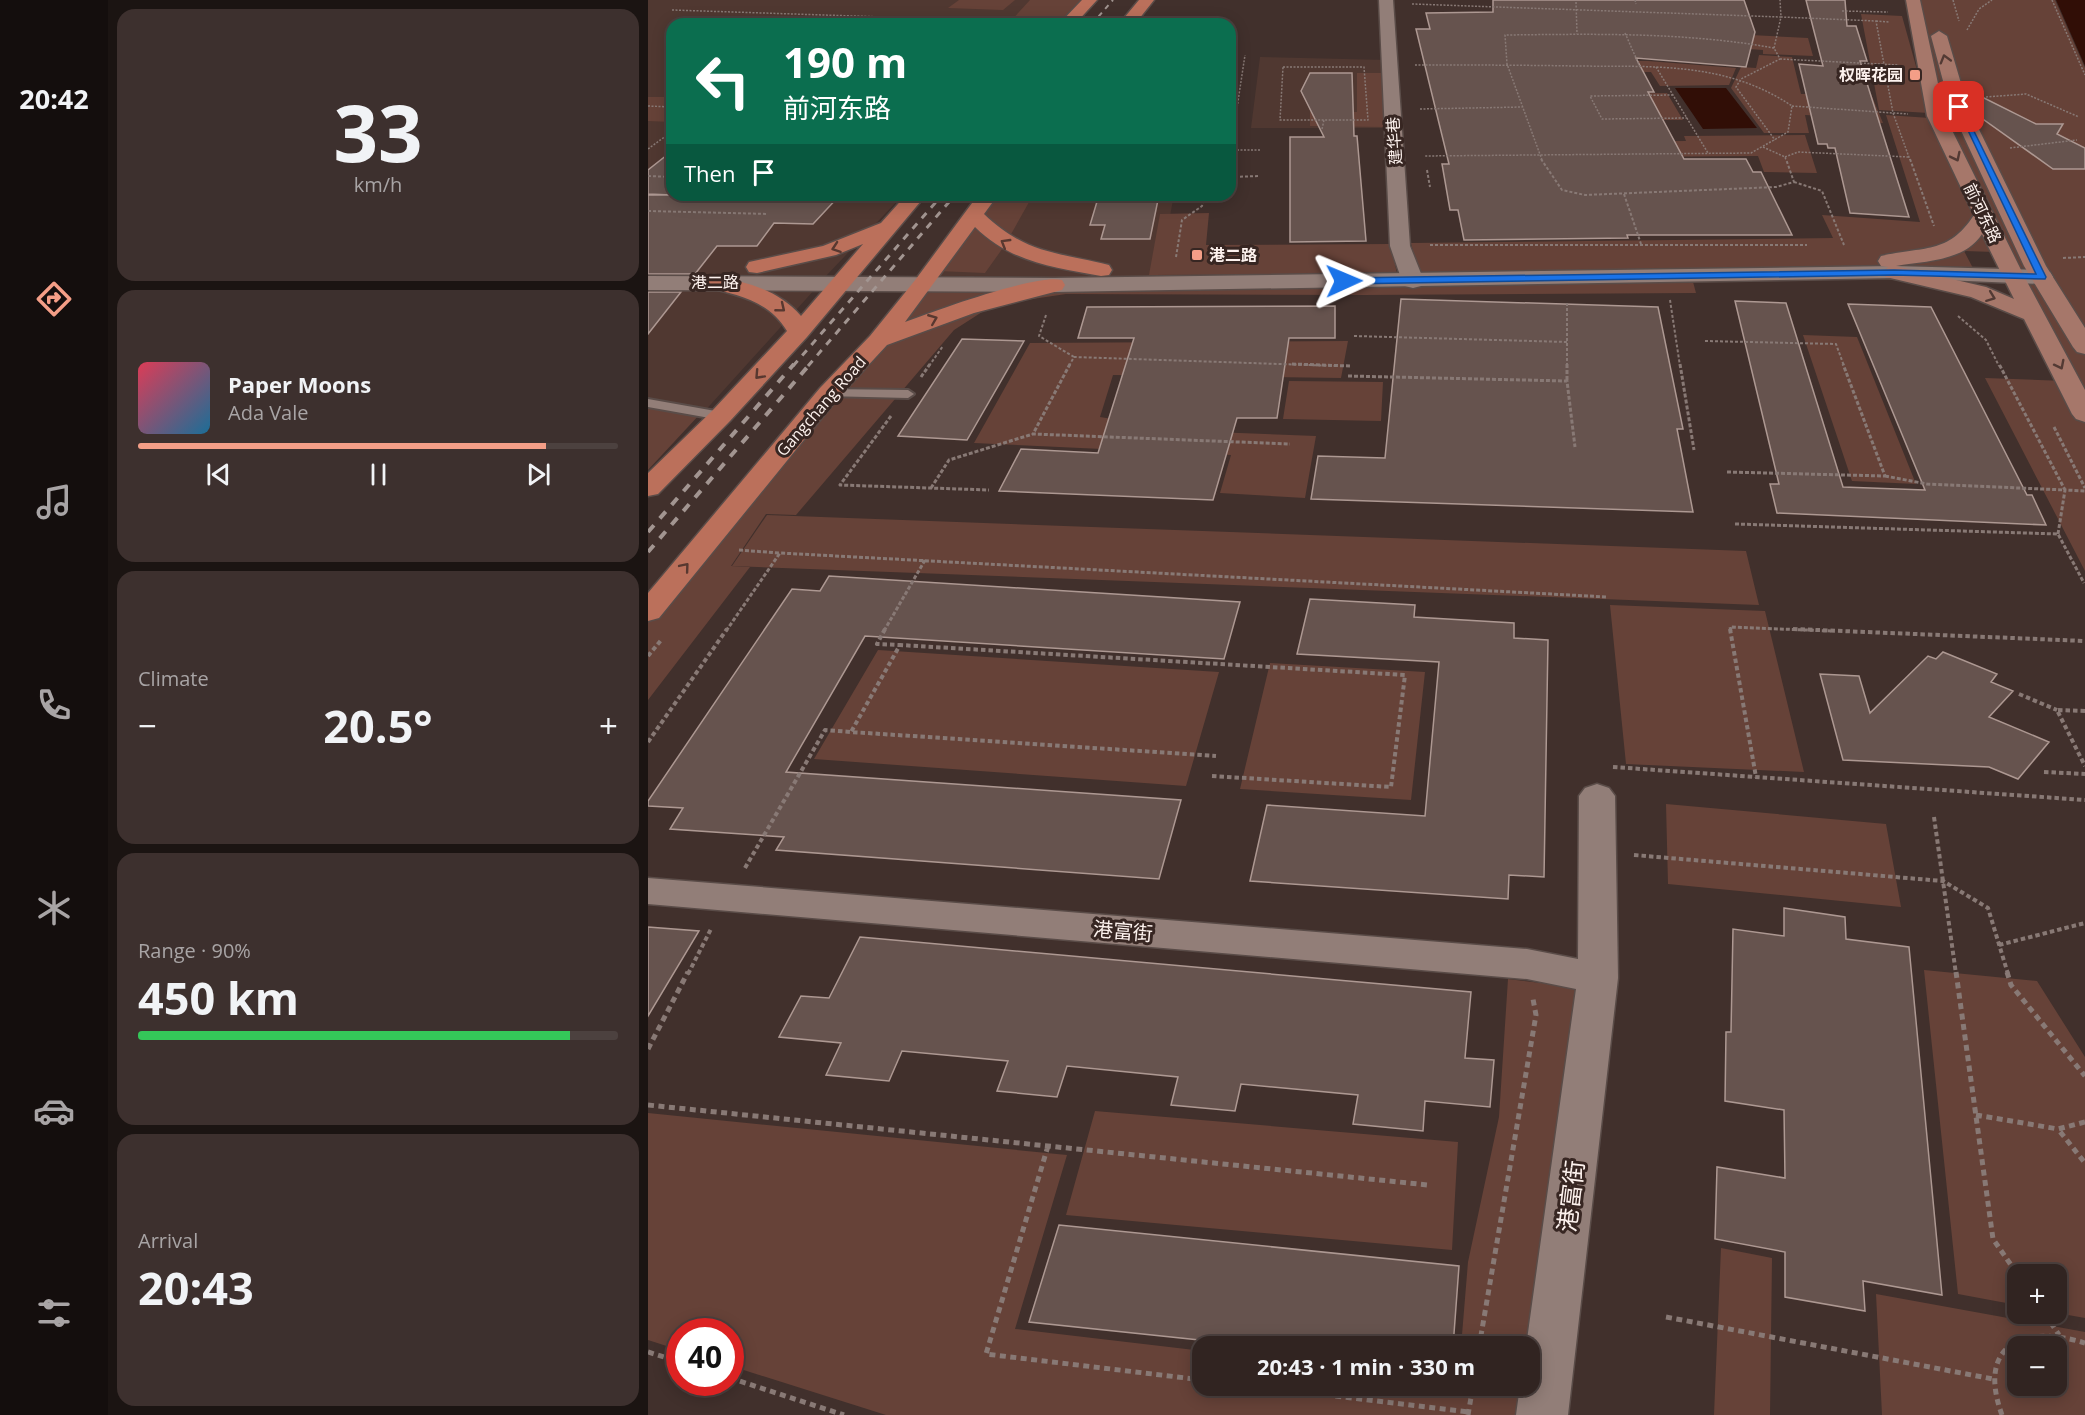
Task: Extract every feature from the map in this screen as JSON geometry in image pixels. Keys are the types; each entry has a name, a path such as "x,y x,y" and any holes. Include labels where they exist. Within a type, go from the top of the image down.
{"main road":[{"path":"1073,18 1090,0"},
{"path":"1132,18 1147,0"},
{"name":"前河东路","path":"1912,0 1936,116 2011,271 2085,414"},
{"name":"前河东路","path":"1929,0 1958,106 2038,272 2085,347"},
{"path":"648,488 721,416 799,332 911,201"},
{"name":"Gangchang Road","path":"648,612 828,393 878,341 983,201"},
{"path":"973,214 991,234 1019,251 1101,270"},
{"path":"1891,266 1953,249 1970,237 1984,215"},
{"path":"757,267 829,251 890,225"},
{"path":"1891,266 1978,292 2034,315"},
{"path":"714,282 768,298 791,316 799,332"},
{"path":"878,341 961,308 993,298 1052,296"}],"street":[{"name":"建华巷","path":"1386,2 1400,246 1412,275"},
{"name":"港二路","path":"929,276 1052,296 1412,275 1891,266 2038,272"},
{"name":"港二路","path":"648,283 1101,270 1652,276 1891,266"},
{"name":"港二路","path":"648,268 757,267 846,276"},
{"name":"港富街","path":"1542,1415 1598,978 1597,852 1603,781"},
{"name":"港富街","path":"648,891 1527,964 1598,978"}],"lane":[{"path":"828,393 908,394"},
{"path":"648,403 721,416"}],"path":[{"path":"1635,0 1636,4"},
{"path":"1780,0 1781,17 1774,48 1780,59"},
{"path":"1964,37 1979,9 1992,0"},
{"path":"2052,0 2085,75"},
{"path":"1386,2 1889,22 1888,6"},
{"path":"1576,2 1577,34"},
{"path":"672,10 915,18"},
{"path":"1842,11 1888,12"},
{"path":"1876,21 1893,113 1937,234"},
{"path":"1774,48 1743,41 1624,33 1505,35 1507,64 1539,155 1562,190 1584,195 1624,194 1776,188 1794,182 1822,191 1844,245"},
{"path":"1624,33 1640,67"},
{"path":"1775,140 1736,87 1741,79 1780,59 1899,65 1897,54"},
{"path":"1236,115 1245,56"},
{"path":"1364,67 1368,120 1280,120 1283,67 1507,64 1698,70 1741,79 1777,94 1792,106 1936,116"},
{"path":"1656,67 1709,153"},
{"path":"1983,98 2026,94 2079,117"},
{"path":"1673,95 1590,96 1602,119 1687,118"},
{"path":"648,106 666,107"},
{"path":"1395,157 1751,153 1788,132 1792,106"},
{"path":"1419,109 1522,107"},
{"path":"1322,129 1324,120"},
{"path":"648,149 666,138"},
{"path":"2005,148 2077,140"},
{"path":"1762,147 1785,157 1798,152 1909,157"},
{"path":"1236,150 1261,150"},
{"path":"1785,157 1794,182"},
{"path":"648,176 666,177"},
{"path":"1236,177 1259,176"},
{"path":"1624,194 1644,252"},
{"path":"1176,261 1182,220 1202,206 1203,201"},
{"path":"648,211 768,214"},
{"path":"1400,246 1808,245"},
{"path":"2062,258 2085,256"},
{"path":"1652,276 1670,294 1694,450"},
{"path":"1568,295 1567,381 1575,447"},
{"path":"1052,296 1039,336 1074,357 1350,366"},
{"path":"1953,314 1986,340 2064,490 2058,534 2084,584"},
{"path":"1354,336 1567,342"},
{"path":"948,339 840,485 989,490"},
{"path":"1705,341 1836,344 1885,476"},
{"path":"1033,434 1074,357"},
{"path":"1348,376 1567,381"},
{"path":"1727,472 1885,476 1927,484 2085,489 2054,425"},
{"path":"931,488 949,460 1033,434 1290,444"},
{"path":"1735,524 2058,534"},
{"path":"741,541 734,550 1607,597"},
{"path":"648,742 780,553"},
{"path":"926,560 877,644 1405,675 1391,787 1212,776"},
{"path":"1756,777 1730,627 2085,641"},
{"path":"648,656 662,639"},
{"path":"900,645 851,732 1216,756"},
{"path":"2019,694 2057,710 2085,711"},
{"path":"2057,710 2085,766"},
{"path":"2044,772 2085,774"},
{"path":"1603,781 1756,777 2085,800"},
{"path":"1934,817 1993,1239 2010,1264"},
{"path":"1597,852 1943,881 1988,908 2011,985 2085,1076"},
{"path":"1999,945 2085,923"},
{"path":"1481,1336 1536,1015 1527,964"},
{"path":"648,1105 1428,1185"},
{"path":"1976,1115 2058,1129 2085,1122"},
{"path":"2058,1129 2085,1163"},
{"path":"1048,1146 986,1354 1192,1379"},
{"path":"1666,1317 1993,1379"},
{"path":"2052,1324 2060,1335"},
{"path":"2002,1415 1997,1403 1993,1379 2000,1358 2013,1343 2034,1335 2060,1335 2085,1343"},
{"path":"648,1352 666,1358"},
{"path":"744,1383 844,1415"},
{"path":"1329,1396 1468,1414 1471,1396"}],"shaded area":[{"path":"648,0 1091,0 1073,18 666,18 666,201 897,201 826,276 648,277"},
{"path":"959,0 1015,0 1003,10 948,8"},
{"path":"1030,0 1083,0 1066,18 1014,18"},
{"path":"1909,0 2055,0 2085,68 2085,401 1940,116"},
{"path":"2056,0 2085,0 2085,66"},
{"path":"1861,14 1902,16 1929,113 1879,110"},
{"path":"1574,26 1808,38 1813,56 1763,54 1763,50 1649,42"},
{"path":"1759,55 1792,57 1801,94 1871,94 1883,123 1805,115 1809,133 1764,133 1731,88 1741,67 1756,68"},
{"path":"1260,57 1387,60 1389,128 1251,128"},
{"path":"1427,60 1648,61 1736,68 1729,85 1660,86 1651,72 1534,72"},
{"path":"1357,73 1383,73 1384,127 1310,126 1310,112 1357,112"},
{"path":"1675,88 1726,88 1757,128 1703,129"},
{"path":"1667,93 1683,120 1596,120 1585,94"},
{"path":"648,97 666,97 666,122 648,121"},
{"path":"1886,115 1930,118 1995,252 1964,251 1975,272 1419,276 1411,243 1833,238 1822,215 1920,222"},
{"path":"1805,135 1817,173 1764,172 1758,156 1483,158 1478,143 1686,141 1684,136"},
{"path":"988,201 1173,201 1158,278 932,276"},
{"path":"990,201 1030,201 1005,245 985,273 938,271"},
{"path":"1209,213 1206,245 1391,244 1397,274 1149,275 1160,214"},
{"path":"825,278 702,414 648,407 648,279"},
{"path":"929,278 1692,278 1696,293 1066,294 993,305 954,330 796,515 766,514 731,566 750,567 648,700 648,616"},
{"path":"1803,335 1857,337 1916,484 1852,481"},
{"path":"1348,341 1341,378 1113,375 1100,417 1187,431 1316,436 1305,498 1220,493 1231,455 974,443 1030,343"},
{"path":"1985,378 2065,381 2085,421 2085,571"},
{"path":"1289,381 1383,382 1381,421 1283,419"},
{"path":"648,407 700,414 648,470"},
{"path":"767,515 1746,551 1759,605 732,566"},
{"path":"1610,605 1765,611 1804,772 1626,764"},
{"path":"878,650 1219,672 1186,786 814,759"},
{"path":"1270,663 1425,672 1411,800 1240,789"},
{"path":"1666,804 1886,824 1901,907 1668,884"},
{"path":"1924,970 2037,981 2085,1057 2085,1318 2067,1315 2067,1264 2007,1264 2007,1303 1958,1294"},
{"path":"1508,979 1584,988 1538,1336 1462,1336 1468,1262 1499,1117"},
{"path":"1095,1111 1458,1142 1452,1250 1066,1215"},
{"path":"648,1113 1067,1155 1015,1329 1192,1350 1192,1396 1530,1396 1527,1415 886,1415 744,1370 744,1318 666,1318 666,1346 648,1340"},
{"path":"1721,1248 1772,1258 1770,1415 1714,1415"},
{"path":"1876,1294 2007,1318 2007,1324 2041,1324 2085,1332 2085,1415 1882,1415"}],"building":[{"path":"1493,0 1744,0 1755,32 1746,67 1636,58 1654,92 1648,92 1684,159 1746,159 1753,172 1761,172 1792,235 1627,235 1628,238 1464,240 1458,210 1450,210 1442,164 1449,164 1416,29 1430,29 1426,13 1493,12"},
{"path":"1806,0 1845,0 1847,26 1856,26 1867,61 1860,61 1909,217 1850,213 1835,148 1828,148 1827,144 1818,144 1799,64 1823,66"},
{"path":"1310,73 1352,73 1354,136 1357,136 1366,241 1290,242 1290,137 1324,137 1301,91"},
{"path":"1980,96 2036,124 2063,124 2057,134 2085,148 2085,169 2053,169 1973,112"},
{"path":"666,156 666,195 648,194 648,170"},
{"path":"648,195 666,195 666,201 834,201 813,224 774,223 757,246 717,246 695,274 648,274"},
{"path":"1097,201 1158,201 1150,239 1101,239 1105,225 1090,225"},
{"path":"648,292 681,292 648,334"},
{"path":"1401,299 1658,307 1683,429 1677,429 1693,512 1311,499 1318,456 1385,458"},
{"path":"1735,301 1786,303 1843,487 1925,490 1848,304 1931,307 2027,495 2032,495 2046,525 1777,513 1770,484 1779,484"},
{"path":"1335,306 1335,338 1289,338 1277,418 1237,418 1213,500 999,491 1021,449 1098,453 1134,338 1078,338 1087,307"},
{"path":"962,339 1024,341 967,440 898,436"},
{"path":"829,576 1240,602 1224,659 865,636 786,772 1181,800 1159,879 776,850 784,837 670,829 683,808 648,806 648,801 792,589 820,591"},
{"path":"1310,599 1415,605 1414,617 1514,623 1514,638 1548,640 1544,877 1509,875 1508,899 1250,881 1267,805 1425,816 1439,662 1297,654"},
{"path":"1943,652 1997,674 1991,682 2013,691 1989,717 2049,742 2018,779 1989,767 1843,760 1820,674 1859,676 1870,713 1928,656 1936,659"},
{"path":"1784,908 1845,917 1846,939 1909,947 1942,1295 1863,1281 1865,1311 1785,1297 1785,1252 1715,1239 1717,1167 1785,1178 1784,1110 1725,1101 1726,1032 1731,1032 1733,929 1784,936"},
{"path":"648,927 699,931 648,1016"},
{"path":"860,937 1471,992 1465,1058 1494,1060 1490,1107 1425,1101 1423,1131 1353,1124 1358,1095 1241,1084 1235,1111 1171,1105 1178,1077 1067,1066 1057,1097 997,1091 1008,1061 902,1051 889,1081 826,1075 841,1043 779,1037 801,996 829,998"},
{"path":"1059,1225 1459,1266 1454,1336 1192,1336 1192,1339 1029,1322"}],"railway":[{"path":"1097,18 1113,0"},
{"path":"793,366 937,201"},
{"path":"808,366 950,201"},
{"path":"648,532 794,364"},
{"path":"648,552 810,364"}],"place":[{"name":"权晖花园","path":"1915,75"},
{"name":"港二路","path":"1197,255"}],"route":[{"path":"1344,281 1894,272 2042,277 1959,107"}]}
